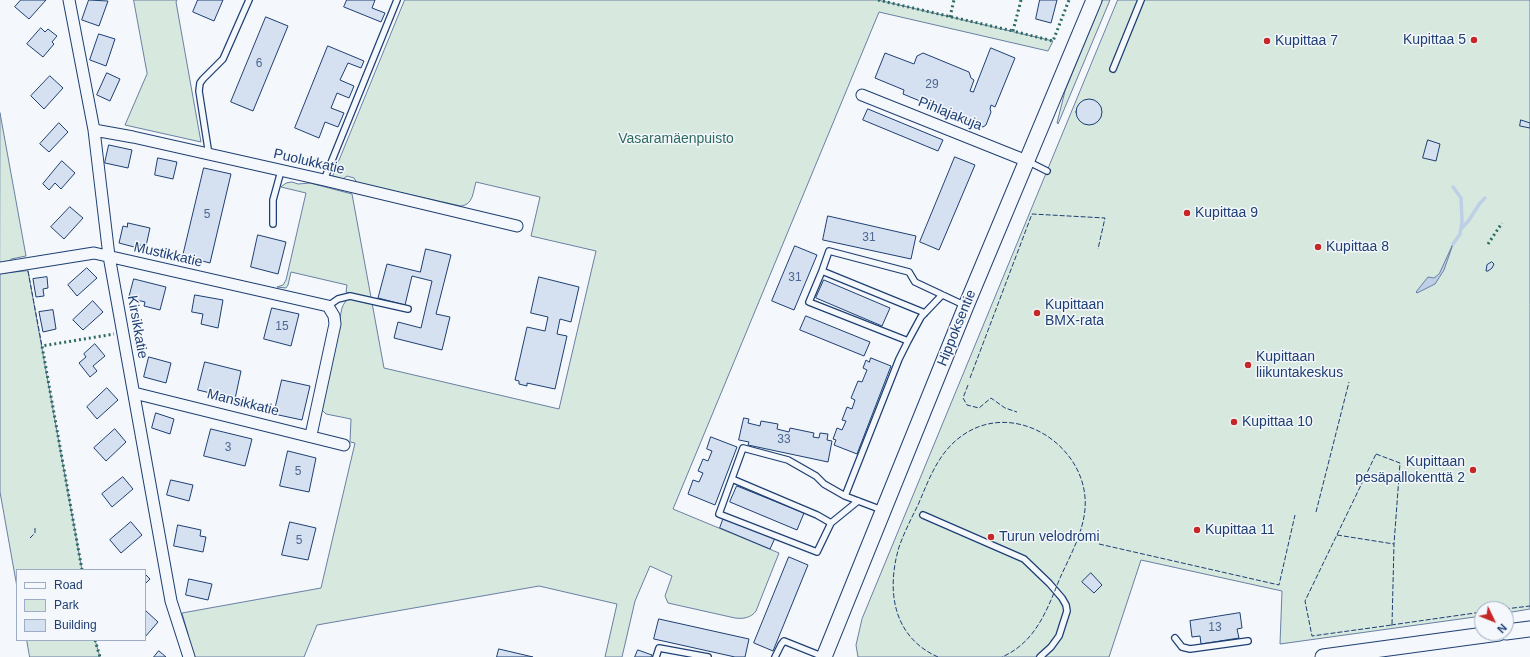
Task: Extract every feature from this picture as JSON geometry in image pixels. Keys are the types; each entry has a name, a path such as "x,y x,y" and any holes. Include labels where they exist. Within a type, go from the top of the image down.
{"street":[{"name":"Kirsikkatie","path":"69,0 94,130 109,256 171,601 189,657"},
{"name":"Hippoksentie","path":"824,657 966,306 1094,0"},
{"name":"Pihlajakuja","path":"862,95 1027,161"},
{"name":"Puolukkatie","path":"94,130 324,180 348,187 468,213 517,226"},
{"name":"Mustikkatie","path":"0,268 94,253 328,306"},
{"path":"311,435 334,324 334,316 328,306"},
{"name":"Mansikkatie","path":"134,393 311,435 344,445"},
{"path":"1514,631 1530,629"},
{"path":"1323,657 1474,636"}],"lane":[{"path":"209,155 199,91 200,84 223,59 249,0"},
{"path":"324,180 397,0"},
{"path":"1113,69 1141,0"},
{"path":"1027,161 1047,171"},
{"path":"273,224 273,200 281,171"},
{"path":"908,342 809,302 829,250 909,272 915,282 966,306"},
{"path":"822,271 925,313"},
{"path":"845,496 899,359 922,317 942,295"},
{"path":"328,306 338,299 350,296 408,309"},
{"path":"858,501 831,523 817,552 719,514 743,448 788,460 816,476 824,484 845,496 883,510"},
{"path":"732,479 817,515 831,523"},
{"path":"923,515 1024,559 1050,582 1064,602 1067,611 1059,636 1051,647 1040,657"},
{"path":"1175,638 1182,647 1190,649 1248,641"},
{"path":"775,657 784,641 824,657"},
{"path":"656,657 659,648 708,657"}],"green space":[{"path":"134,0 177,0 176,2 201,142 125,125 147,74"},
{"name":"Vasaramäenpuisto","path":"405,0 878,0 1053,41 1048,51 879,12 673,509 779,553 756,611 749,617 735,618 668,603 665,596 672,576 650,566 635,601 622,657 605,657 617,604 539,586 317,625 304,657 195,657 187,637 188,634 182,613 321,588 355,443 350,442 351,419 326,414 321,409 342,308 349,293 346,292 347,285 291,272 286,288 277,287 283,285 286,280 306,193 281,187 286,183 310,183 352,194 384,368 559,409 596,251 531,236 540,197 476,182 470,201 461,206 357,183 354,178 347,176 343,179 333,176"},
{"path":"1103,0 1110,0 1058,124 1065,91"},
{"name":"Kupittaan liikuntakeskus","path":"1118,0 1530,0 1530,609 1514,612 1514,601 1474,601 1474,617 1280,644 1282,591 1141,560 1109,657 858,657 856,645 862,619"},
{"path":"0,113 26,256 11,259 10,262 0,264"},
{"path":"28,271 82,569 16,569 16,581 0,492 0,274"},
{"path":"27,641 95,641 100,657 30,657"}],"water":[{"path":"1453,244 1444,270 1435,284 1417,293 1416,292 1428,277 1434,278 1439,274"}],"building":[{"path":"21,0 46,0 29,19 15,7"},
{"path":"89,0 108,1 99,26 82,20"},
{"path":"198,0 223,0 214,21 193,12"},
{"path":"347,0 375,0 372,8 385,13 381,22 344,7"},
{"path":"1040,0 1057,0 1051,23 1036,19"},
{"path":"266,17 288,26 253,111 231,102"},
{"path":"41,28 45,32 48,29 57,36 52,42 54,44 43,57 27,44"},
{"path":"99,34 115,39 106,66 90,60"},
{"path":"328,46 364,61 361,68 348,63 340,80 354,86 349,98 337,93 331,108 344,113 338,127 325,122 319,138 295,128"},
{"path":"991,48 1015,58 995,107 991,105 991,112 986,125 983,127 903,94 904,90 875,78 885,53 914,64 917,56 923,53 969,72 971,78 974,80 970,91 973,92"},
{"path":"107,73 120,79 110,101 97,95"},
{"path":"50,76 63,88 44,109 31,96"},
{"path":"1089,99 1098,103 1102,112 1098,121 1089,125 1080,121 1076,112 1080,103"},
{"path":"868,109 943,140 938,151 863,120"},
{"path":"1521,120 1530,123 1530,128 1520,126"},
{"path":"59,123 68,132 49,152 40,144"},
{"path":"1428,140 1440,144 1436,161 1423,158"},
{"path":"109,145 132,150 128,168 105,163"},
{"path":"955,157 975,165 939,250 920,242"},
{"path":"158,158 177,162 173,179 155,175"},
{"path":"62,161 75,173 61,189 55,183 49,190 43,184"},
{"path":"204,168 231,174 210,263 183,256"},
{"path":"70,207 83,218 64,239 51,227"},
{"path":"828,216 916,236 911,259 823,240"},
{"path":"128,223 150,228 146,246 139,245 138,248 119,243 123,226 127,227"},
{"path":"258,235 286,242 278,274 251,267"},
{"path":"795,246 817,255 794,310 772,301"},
{"path":"426,249 451,255 436,314 450,317 442,350 394,338 398,322 421,328 432,281 412,276 405,305 378,298 387,264 420,272"},
{"path":"1492,262 1494,264 1492,268 1486,271 1487,265"},
{"path":"87,268 97,278 77,296 68,285"},
{"path":"47,277 48,288 43,289 44,296 36,297 33,279"},
{"path":"539,277 579,287 571,322 560,319 557,334 567,336 555,389 527,383 527,386 519,384 519,381 515,380 527,327 545,331 548,317 531,313"},
{"path":"134,279 166,287 160,310 144,306 145,302 129,298"},
{"path":"824,280 890,308 882,326 816,298"},
{"path":"195,295 223,300 218,328 201,324 203,314 192,312"},
{"path":"93,301 103,312 83,330 73,320"},
{"path":"272,308 299,314 291,346 264,339"},
{"path":"53,310 56,329 43,332 39,312"},
{"path":"806,316 870,342 864,356 800,330"},
{"path":"95,344 105,356 93,366 97,371 90,377 79,363 86,357 84,354"},
{"path":"149,357 171,363 166,383 144,377"},
{"path":"871,358 891,366 857,454 834,445 836,440 833,439 837,428 842,430 846,421 842,420 847,407 852,409 855,400 851,398 858,381 862,382 867,370 863,368 866,360 869,362"},
{"path":"205,362 241,371 235,399 198,390"},
{"path":"282,380 310,386 302,420 274,414"},
{"path":"107,388 118,400 97,419 87,407"},
{"path":"156,413 174,419 170,434 152,428"},
{"path":"744,418 749,419 748,423 760,426 761,421 778,424 777,429 789,432 790,428 814,433 813,437 819,438 820,433 828,434 827,440 832,441 828,462 748,445 749,442 739,440"},
{"path":"115,429 126,442 106,461 94,448"},
{"path":"211,429 252,439 245,466 204,456"},
{"path":"711,437 737,447 715,505 688,494 693,480 699,482 703,473 698,471 703,459 708,461 712,451 707,449"},
{"path":"288,451 316,458 309,492 280,486"},
{"path":"123,477 133,489 112,507 102,494"},
{"path":"171,480 193,485 189,501 167,495"},
{"path":"737,486 804,513 797,530 730,502"},
{"path":"724,517 775,538 770,549 720,528"},
{"path":"131,522 142,535 121,553 110,540"},
{"path":"290,522 316,528 308,560 282,555"},
{"path":"178,525 201,530 200,536 206,537 203,552 174,546"},
{"path":"789,557 808,565 773,651 754,643"},
{"path":"1091,573 1102,585 1094,593 1082,582"},
{"path":"146,575 150,579 146,583"},
{"path":"189,579 212,584 208,600 186,595"},
{"path":"146,611 158,622 146,636"},
{"path":"1240,613 1242,628 1237,629 1239,638 1201,644 1200,636 1192,637 1190,621"},
{"path":"659,619 749,639 745,657 735,657 654,639"},
{"path":"499,649 533,657 497,657"},
{"path":"638,650 652,655 651,657 635,657"},
{"path":"159,651 166,657 154,657"}],"waterway":[{"path":"1453,187 1461,198 1462,221 1460,234 1453,244"},
{"path":"1462,228 1485,198"}],"hedge":[{"path":"878,0 1013,31"},
{"path":"950,17 954,0"},
{"path":"1021,0 1013,31 1053,41 1069,0"},
{"path":"1488,244 1502,223"},
{"path":"82,569 42,346 114,334"},
{"path":"95,641 100,657"}],"fence":[{"path":"970,378 1032,214 1105,218 1098,249"},
{"path":"28,271 42,346"},
{"path":"1316,512 1349,382"},
{"path":"968,385 963,398 967,405 979,408 991,398 1005,408 1017,412"},
{"path":"938,657 923,648 911,638 902,625 897,611 893,580 899,547 931,474 949,447 966,433 987,424 1008,423 1028,427 1047,436 1064,450 1076,467 1083,487 1085,509 1082,527 1076,544 1039,624 1024,643 1014,651 1002,657"},
{"path":"1376,454 1400,463 1394,544 1392,625 1312,636 1305,601 1376,454"},
{"path":"1099,544 1279,585 1295,515"},
{"path":"30,538 35,533 35,526"},
{"path":"1337,535 1394,544"},
{"path":"1514,608 1530,606"},
{"path":"1391,625 1474,613"}],"place":[{"name":"Kupittaa 5","path":"1474,40"},
{"name":"Kupittaa 7","path":"1267,41"},
{"name":"Kupittaa 9","path":"1187,213"},
{"name":"Kupittaa 8","path":"1318,247"},
{"name":"Kupittaan BMX-rata","path":"1037,313"},
{"name":"Kupittaan liikuntakeskus","path":"1248,365"},
{"name":"Kupittaa 10","path":"1234,422"},
{"name":"Kupittaan pesäpallokenttä 2","path":"1473,470"},
{"name":"Kupittaa 11","path":"1197,530"},
{"name":"Turun velodromi","path":"991,537"}]}
